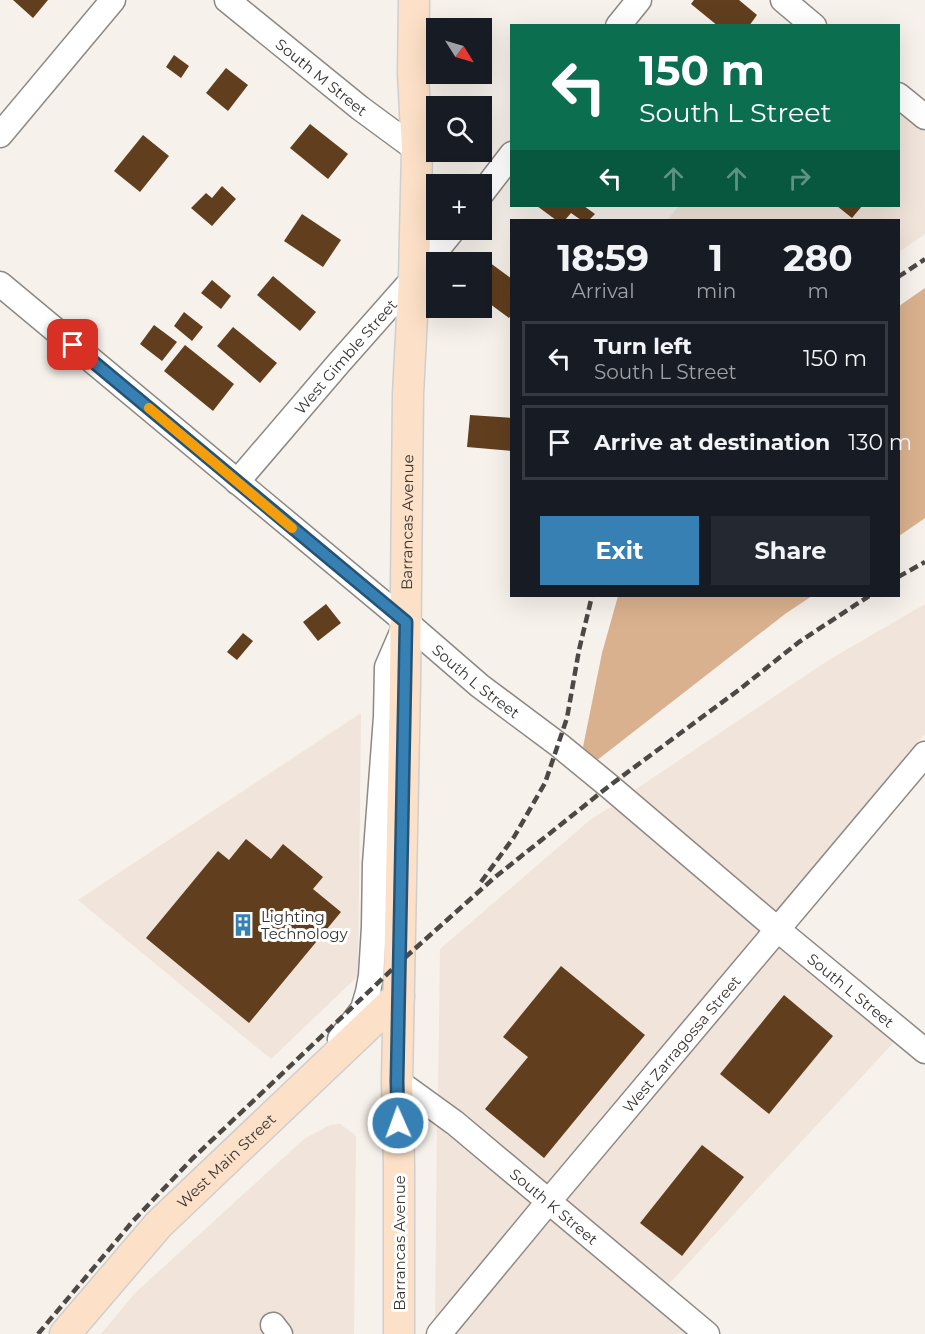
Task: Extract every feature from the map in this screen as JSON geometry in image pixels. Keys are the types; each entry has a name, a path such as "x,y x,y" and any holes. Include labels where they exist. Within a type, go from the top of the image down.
{"main road":[{"name":"Barrancas Avenue","path":"399,1334 397,1081 408,394 417,150 413,74 414,0"},
{"name":"West Main Street","path":"65,1334 159,1224 399,996"}],"street":[{"path":"0,135 113,0"},
{"name":"South M Street","path":"227,0 360,108 417,150"},
{"path":"620,24 639,0"},
{"path":"783,0 812,24"},
{"path":"900,97 925,117"},
{"path":"492,180 510,157"},
{"name":"West Gimble Street","path":"237,482 445,240"},
{"name":"South L Street","path":"0,284 480,686 609,786 925,1051"},
{"path":"273,1115 336,1045 363,1009 368,992 374,927 375,864 386,717 387,667 406,622"},
{"name":"West Zarragossa Street","path":"439,1334 925,754"},
{"name":"South K Street","path":"397,1081 454,1123 707,1334"}],"shaded area":[{"path":"900,111 925,132 925,234 900,251 900,219 668,219 678,207 900,207"},
{"path":"925,288 925,518 900,535 900,305"},
{"path":"618,597 810,597 785,614 596,761 583,747 602,653"},
{"path":"925,604 925,734 774,912 633,791 827,661"},
{"path":"361,713 358,976 271,1059 78,900"},
{"path":"614,805 760,929 546,1184 438,1097 440,949 590,820"},
{"path":"780,946 895,1041 667,1286 566,1201"},
{"path":"340,1124 356,1137 354,1334 101,1334 135,1293 304,1139 330,1125"},
{"path":"437,1125 532,1201 435,1318"},
{"path":"552,1218 690,1334 455,1334"}],"building":[{"path":"13,0 48,0 33,18"},
{"path":"694,0 739,0 757,15 750,24 716,24 691,4"},
{"path":"174,55 189,66 181,78 166,67"},
{"path":"226,68 248,85 228,111 206,93"},
{"path":"310,124 348,154 328,179 290,148"},
{"path":"143,135 169,156 140,192 114,171"},
{"path":"222,186 236,199 212,226 191,208 206,193 212,198"},
{"path":"538,207 585,207 595,214 590,219 580,219 571,213 566,219 555,219"},
{"path":"838,207 861,207 852,218"},
{"path":"302,214 341,240 323,267 284,241"},
{"path":"492,264 510,278 509,318 492,305"},
{"path":"273,276 316,312 300,331 257,295"},
{"path":"212,280 231,296 221,309 201,293"},
{"path":"184,312 203,327 192,341 174,326"},
{"path":"154,325 177,342 162,361 140,344"},
{"path":"233,327 277,363 260,383 217,346"},
{"path":"185,345 234,384 213,411 164,371"},
{"path":"470,415 510,418 510,451 467,447"},
{"path":"326,604 341,623 318,641 303,622"},
{"path":"243,633 253,641 237,660 227,652"},
{"name":"Lighting Technology","path":"246,839 271,859 283,844 323,877 313,889 341,912 249,1023 146,938 218,851 229,860"},
{"path":"561,966 645,1035 544,1158 485,1109 528,1057 503,1037"},
{"path":"784,995 833,1036 769,1114 720,1074"},
{"path":"702,1145 744,1177 682,1256 640,1223"}],"railway":[{"path":"900,276 925,259"},
{"path":"900,576 925,562"},
{"path":"481,882 514,837 545,783 567,718 579,650 592,597"},
{"path":"38,1334 133,1221 192,1159 400,962 494,878 609,786 740,689 799,642 867,597"}],"slow traffic":[{"path":"149,408 292,528"}],"place":[{"name":"Lighting Technology","path":"243,925"}],"route":[{"path":"73,345 406,622 398,1123"}]}
